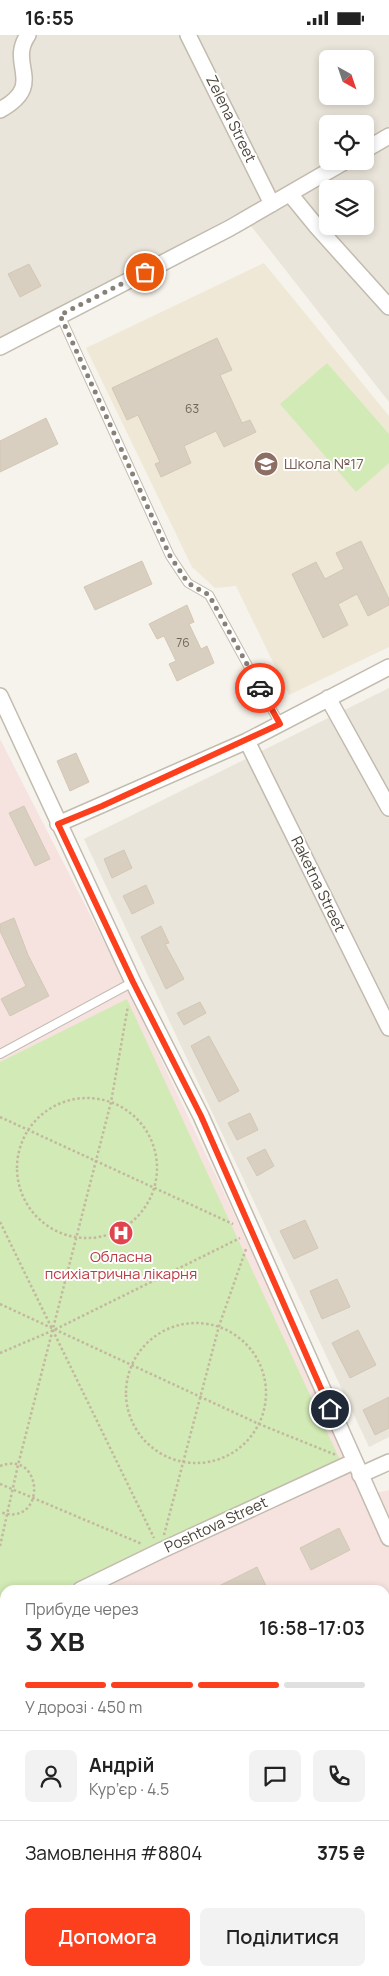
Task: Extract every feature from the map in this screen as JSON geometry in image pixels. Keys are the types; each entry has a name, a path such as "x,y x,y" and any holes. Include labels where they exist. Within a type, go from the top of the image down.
{"street":[{"path":"0,110 20,96 25,87 20,55 28,35"},
{"name":"Zelena Street","path":"188,35 272,204"},
{"path":"374,145 389,136"},
{"path":"0,347 230,228 331,170"},
{"path":"290,194 389,307"},
{"path":"58,824 247,741 389,667"},
{"path":"0,696 133,982 201,1116 356,1469 389,1538"},
{"path":"328,698 389,808"},
{"name":"Raketna Street","path":"247,741 389,1028"},
{"name":"Poshtova Street","path":"90,1585 160,1551 356,1469 389,1463"}],"lane":[{"path":"60,315 170,556 188,583 209,595 280,724"},
{"path":"0,1054 133,982"}],"path":[{"path":"0,1546 18,1465 78,1238 111,1102 133,982"},
{"path":"83,1098 111,1102 129,1112 138,1120 152,1140 158,1164 155,1187 143,1210 125,1227 103,1237 78,1238 61,1233 35,1216 22,1195 18,1178 20,1148 28,1130 39,1117 59,1104 83,1098"},
{"path":"0,1117 251,1233"},
{"path":"0,1222 160,1551"},
{"path":"160,1551 219,1326 251,1233"},
{"path":"0,1353 54,1330 251,1233"},
{"path":"0,1304 356,1469"},
{"path":"201,1322 219,1326 236,1334 246,1342 260,1362 264,1373 267,1397 259,1424 248,1440 230,1455 207,1462 183,1462 171,1459 155,1449 134,1427 126,1404 126,1391 131,1365 144,1345 164,1330 188,1323 201,1322"},
{"path":"0,1466 18,1465 24,1469 33,1479 35,1493 33,1499 24,1510 7,1514 0,1512"},
{"path":"0,1484 160,1551"}],"shaded area":[{"path":"0,35 389,35 389,402 240,212 0,341"},
{"name":"Школа №17","path":"264,263 389,416 389,647 289,695 236,586 215,588 192,567 86,348"},
{"path":"389,688 389,1437 369,1447 84,839"},
{"name":"Обласна психіатрична лікарня","path":"0,739 122,977 367,1495 389,1490 389,1585 0,1585"}],"green space":[{"path":"327,363 389,434 389,463 356,492 280,404"},
{"name":"Обласна психіатрична лікарня","path":"127,999 340,1460 71,1585 0,1585 0,1062"}],"building":[{"path":"29,264 41,286 20,297 8,274"},
{"path":"217,338 232,370 220,375 242,423 250,420 256,432 224,447 216,431 184,446 191,463 161,477 155,464 160,462 138,415 127,420 112,388"},
{"path":"46,418 58,444 0,472 0,441"},
{"path":"361,541 389,599 389,605 368,616 357,594 338,604 348,625 323,638 292,574 316,562 325,579 344,569 336,553"},
{"path":"142,561 152,584 95,610 84,587"},
{"path":"187,605 194,622 189,624 201,649 207,646 214,663 177,681 169,664 176,661 164,636 157,639 149,624"},
{"path":"76,753 89,782 70,791 57,761"},
{"path":"24,806 50,859 35,866 9,813"},
{"path":"124,850 132,868 112,878 104,859"},
{"path":"146,885 154,903 132,914 123,896"},
{"path":"14,918 28,955 49,996 10,1016 1,999 26,986 0,931 0,924"},
{"path":"161,926 169,943 165,944 184,979 166,989 141,937"},
{"path":"200,1002 206,1013 184,1025 177,1013"},
{"path":"209,1036 239,1091 219,1102 191,1046"},
{"path":"250,1113 258,1130 237,1140 228,1123"},
{"path":"265,1149 274,1166 257,1176 247,1158"},
{"path":"305,1220 318,1248 294,1259 280,1231"},
{"path":"337,1279 350,1307 322,1319 310,1291"},
{"path":"358,1330 376,1365 350,1378 332,1343"},
{"path":"389,1397 389,1428 375,1435 363,1410"},
{"path":"339,1528 350,1550 311,1570 300,1548"},
{"path":"257,1567 266,1585 221,1585"}],"way so far":[{"path":"145,272 60,315 170,556 188,583 209,595 260,688"}],"place":[{"name":"Школа №17","path":"266,464"},
{"name":"Обласна психіатрична лікарня","path":"121,1233"}],"route":[{"path":"260,688 280,724 247,741 58,824 133,982 201,1116 330,1409"}]}
